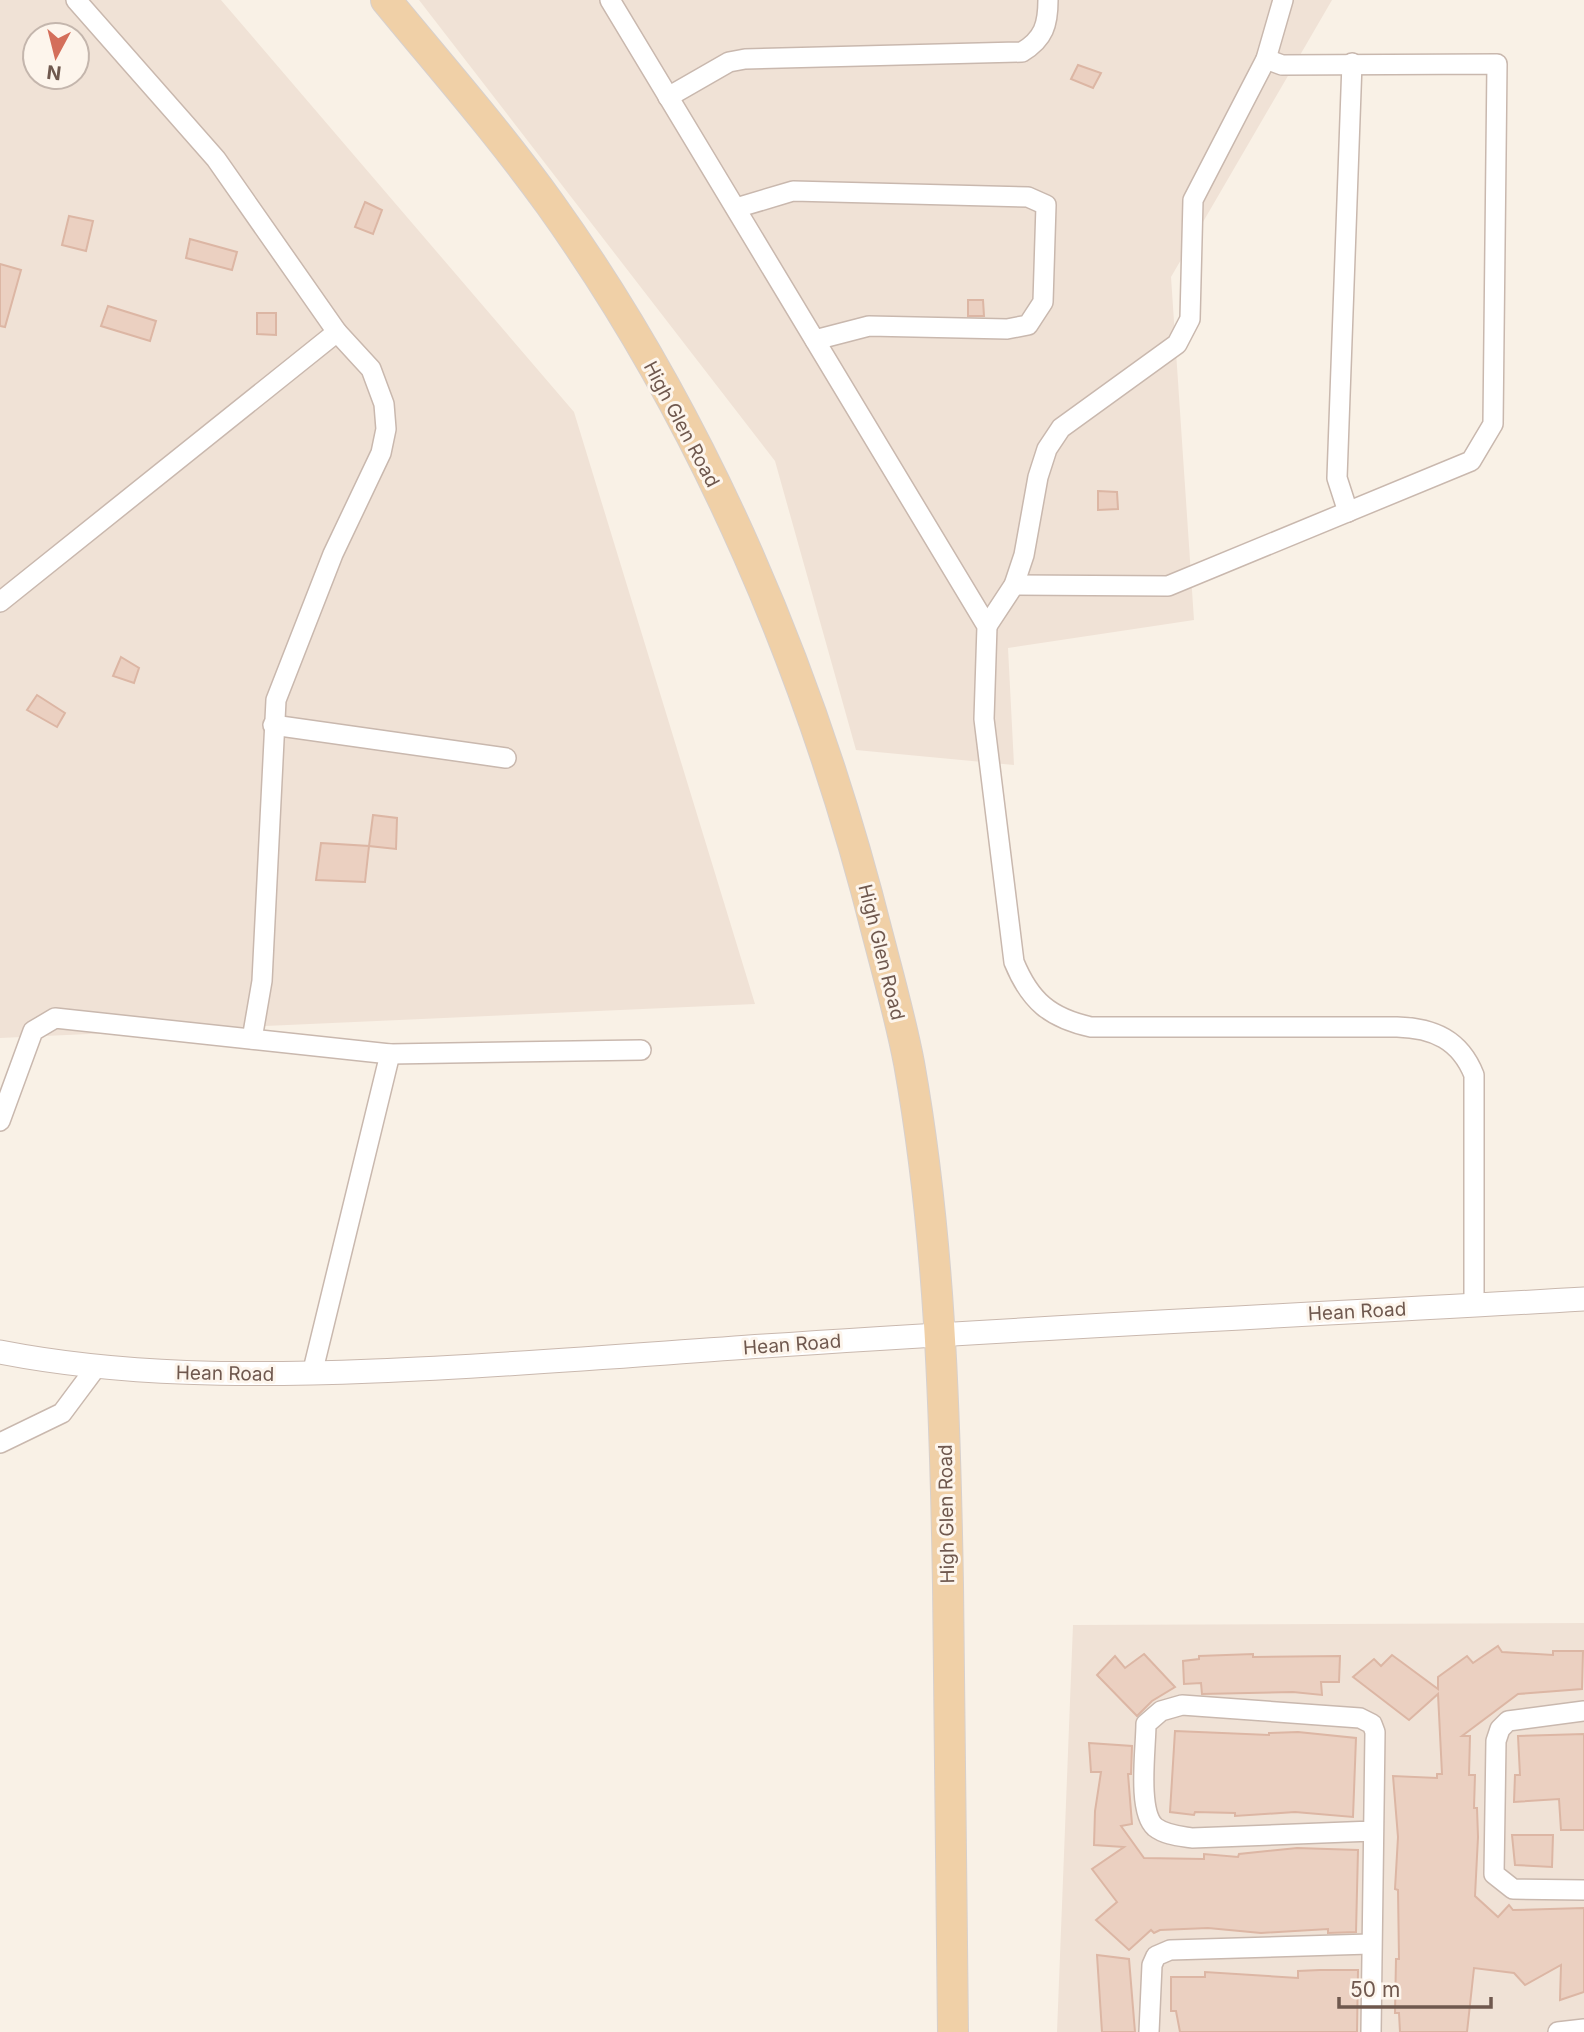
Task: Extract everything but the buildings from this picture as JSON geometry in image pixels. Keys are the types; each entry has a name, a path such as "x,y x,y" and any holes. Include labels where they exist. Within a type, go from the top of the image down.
{"main road":[{"name":"High Glen Road","path":"386,0 550,204 653,368 702,457 768,600 844,809 866,887 909,1061 933,1243 940,1335 945,1410 953,2032"}],"street":[{"path":"76,0 216,159 337,332 371,369 384,404 386,429 381,453 333,554 276,700 262,981 252,1039"},
{"path":"610,0 987,626"},
{"path":"668,97 729,62 745,59 1022,52 1036,44 1044,32 1048,0"},
{"path":"1283,0 1266,59 1193,200 1190,319 1177,344 1061,428 1047,449 1038,477 1024,555 1014,585 987,626 984,719 1014,962 1023,983 1063,1021 1091,1027 1405,1027 1444,1036 1468,1060 1474,1075 1474,1306"},
{"path":"1014,585 1168,586 1471,461 1493,424 1497,64 1282,65 1266,59"},
{"path":"1348,512 1337,478 1352,63"},
{"path":"736,208 793,191 1028,197 1046,205 1043,302 1039,313 1028,325 1007,329 869,326 815,340"},
{"path":"0,602 337,332"},
{"path":"273,724 506,758"},
{"path":"0,1121 33,1031 55,1018 390,1054 641,1050"},
{"path":"312,1374 390,1054"},
{"name":"Hean Road","path":"0,1352 97,1366 184,1373 312,1374 456,1368 940,1335 1584,1299"},
{"path":"0,1443 62,1413 97,1366"},
{"path":"1371,2032 1370,1944 1373,1830 1375,1732 1368,1720 1182,1705 1161,1711 1146,1724 1144,1812 1155,1827 1167,1833 1192,1838 1373,1830"},
{"path":"1584,1712 1508,1721 1500,1729 1496,1741 1494,1874 1513,1889 1584,1891"},
{"path":"1149,2032 1152,1965 1156,1956 1170,1950 1370,1944"},
{"path":"1558,2032 1584,2029"}],"shaded area":[{"path":"0,0 221,0 574,412 755,1004 0,1038"},
{"path":"419,0 1332,0 1171,277 1194,620 1008,648 1014,765 856,750 775,461"},
{"path":"1584,1623 1584,2032 1057,2032 1073,1625"}]}
